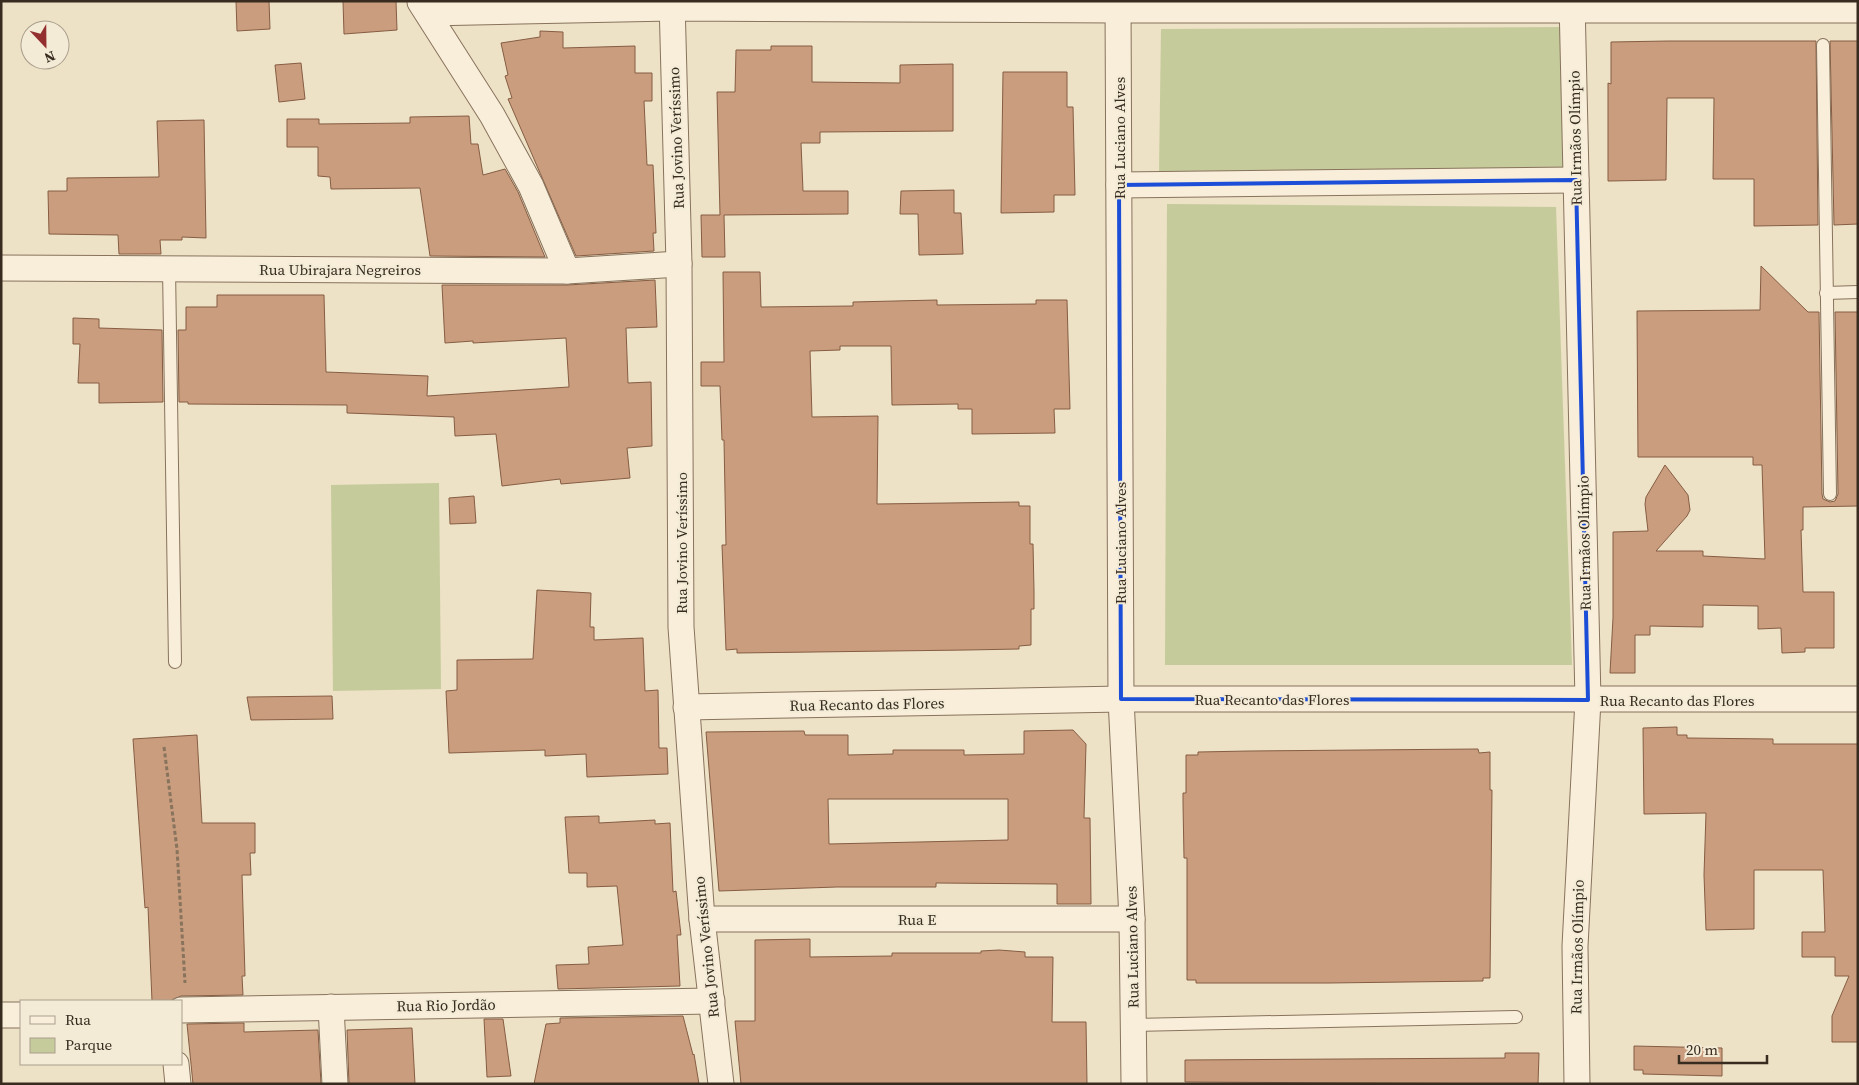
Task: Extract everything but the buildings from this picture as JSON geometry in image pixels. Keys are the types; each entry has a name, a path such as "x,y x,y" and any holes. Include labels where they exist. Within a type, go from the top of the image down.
{"street":[{"path":"424,7 672,4 1572,6 1858,10"},
{"name":"Rua Jovino Veríssimo","path":"672,4 679,264 681,627 702,919 721,1084"},
{"name":"Rua Luciano Alves","path":"1118,6 1121,699 1132,919 1134,1084"},
{"name":"Rua Irmãos Olímpio","path":"1572,6 1588,700 1575,946 1577,1084"},
{"path":"424,7 492,115 531,186 568,271"},
{"path":"1119,185 1576,180"},
{"name":"Rua Ubirajara Negreiros","path":"1,268 568,271 679,264"},
{"name":"Rua Recanto das Flores","path":"686,707 1121,699 1858,699"},
{"name":"Rua E","path":"702,919 1132,919"},
{"name":"Rua Rio Jordão","path":"184,1010 712,1001"},
{"path":"331,1007 336,1084"},
{"path":"1,1015 20,1015"},
{"path":"176,1065 178,1084"}],"lane":[{"path":"1823,45 1830,494"},
{"path":"169,268 175,662"},
{"path":"1826,293 1858,292"},
{"path":"1133,1025 1516,1017"}],"path":[{"path":"164,747 177,850 184,1010"}],"highlighted area":[{"path":"1576,180 1588,700 1121,699 1119,185"}],"green space":[{"path":"1562,27 1563,171 1159,172 1161,29"},
{"path":"1167,204 1556,207 1572,665 1165,665"},
{"path":"439,483 441,689 333,691 331,485"}]}
